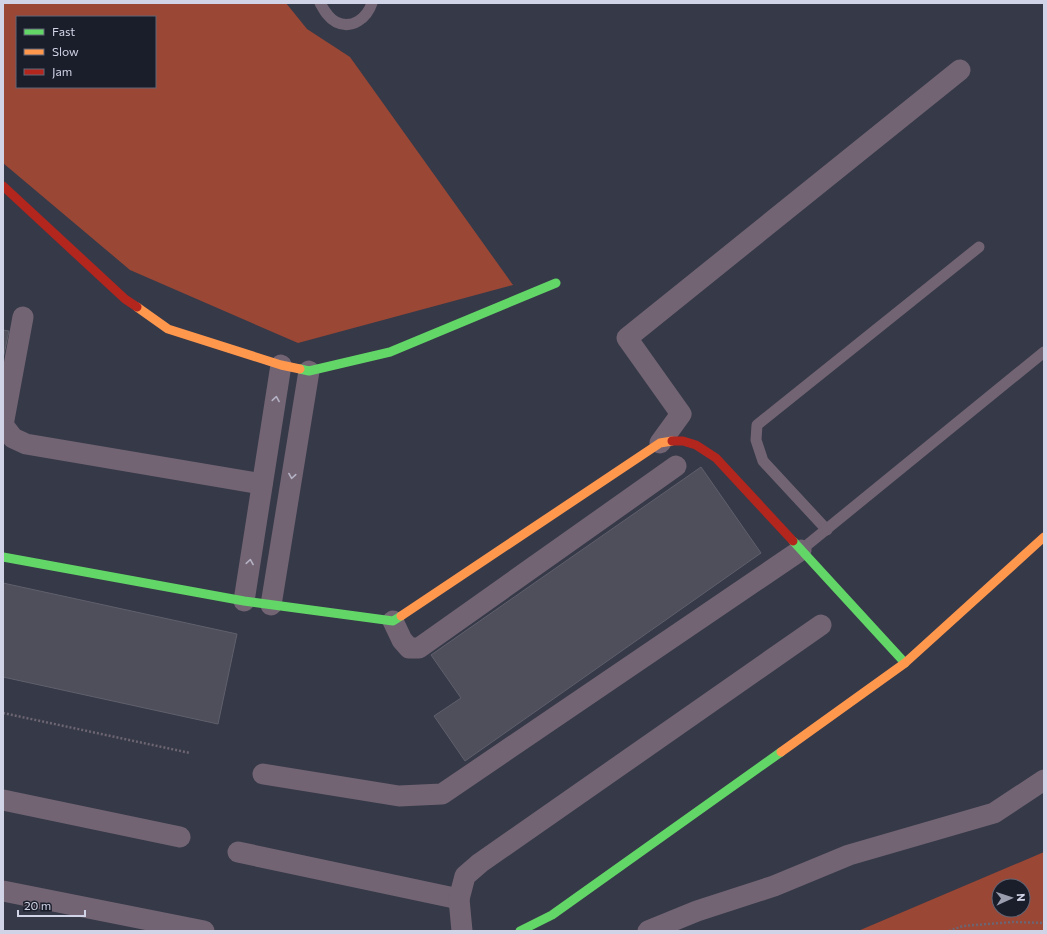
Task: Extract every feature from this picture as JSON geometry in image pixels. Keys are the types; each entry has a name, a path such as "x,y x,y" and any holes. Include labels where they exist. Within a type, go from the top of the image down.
{"street":[{"path":"3,557 244,601 393,621 660,443 681,414 627,338 960,70"},
{"path":"3,186 125,299 168,329 281,365 309,371 390,352 556,282"},
{"path":"23,317 3,425 13,438 26,444 262,484"},
{"path":"244,601 281,365"},
{"path":"271,605 309,371"},
{"path":"660,443 675,440 689,442 702,447 716,458 905,664"},
{"path":"393,621 402,640 409,648 419,648 676,466"},
{"path":"520,931 552,914 905,664 1044,537"},
{"path":"263,774 399,796 442,794 801,550"},
{"path":"462,931 459,899 465,876 480,863 821,626"},
{"path":"648,931 697,911 774,886 848,855 994,813 1044,780"},
{"path":"3,800 180,837"},
{"path":"238,852 459,899"},
{"path":"3,891 204,931"}],"lane":[{"path":"320,3 335,22 343,24 354,23 361,20 369,14 372,3"},
{"path":"827,530 763,461 756,440 757,424 979,247"},
{"path":"801,550 1044,352"}],"path":[{"path":"3,713 190,753"},
{"path":"949,931 963,926 984,924 1013,922 1044,923"}],"shaded area":[{"path":"3,3 286,3 307,29 350,57 513,285 298,343 130,270 3,163"},
{"path":"1044,852 1044,931 858,931"}],"building":[{"path":"3,330 9,331 3,359"},
{"path":"701,467 761,553 465,761 434,716 461,698 431,655"},
{"path":"3,583 237,634 218,724 3,677"}],"traffic: fast":[{"path":"300,369 309,371 390,352 556,283"},
{"path":"793,541 905,663"},
{"path":"3,557 244,601 393,621 401,616"},
{"path":"520,931 552,915 781,752"}],"traffic: slow":[{"path":"137,307 168,329 281,365 300,369"},
{"path":"401,616 660,443 672,441"},
{"path":"781,752 905,663 1044,537"}],"traffic: jam":[{"path":"3,186 125,299 137,307"},
{"path":"672,441 683,441 696,445 716,458 793,541"}]}
